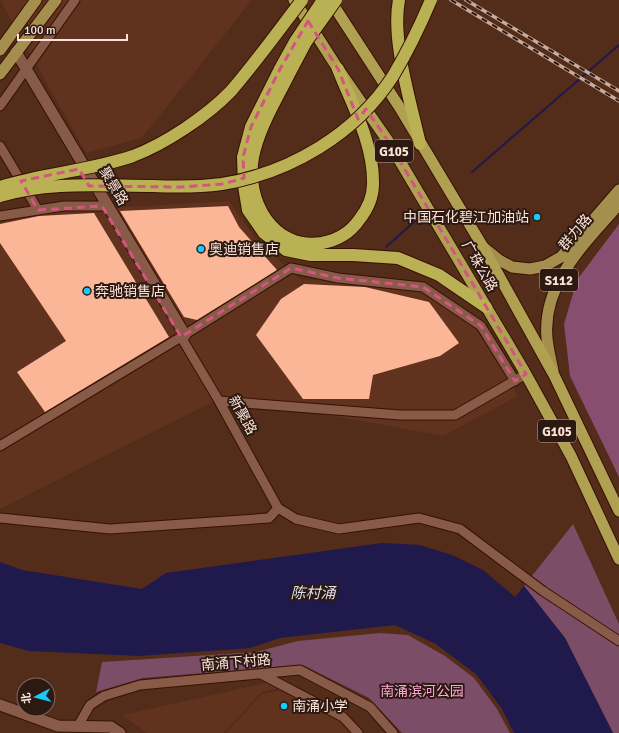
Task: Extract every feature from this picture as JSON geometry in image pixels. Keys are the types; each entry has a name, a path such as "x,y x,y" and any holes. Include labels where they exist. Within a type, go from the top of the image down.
{"highway":[{"name":"广珠公路","path":"294,0 338,69 388,141 526,374 571,456 619,559"},
{"path":"0,188 17,182 104,164 133,156 160,144 186,127 230,92 302,0"},
{"path":"323,0 296,40 261,130 253,158 254,185 257,206 271,226 290,241 311,245 334,241 353,229 367,209 373,185 372,157 338,69"},
{"name":"广珠公路","path":"330,0 400,108 420,144 483,247 554,376 619,511"},
{"path":"336,0 284,73 251,127 243,157 244,186 248,210 264,233 286,250 311,255 353,255 398,258 439,275 486,307"},
{"path":"399,0 398,34 406,81 420,144"},
{"path":"0,196 17,191 59,185 182,187 222,184 263,174 302,158 331,140 358,119 392,77 412,43 430,0"}],"main road":[{"path":"0,48 36,0"},
{"path":"0,74 56,0"},
{"name":"群力路","path":"483,247 499,260 512,267 530,268 545,266 561,258 619,190"},
{"name":"群力路","path":"554,376 547,337 548,314 552,294 563,271 619,204"}],"street":[{"path":"0,106 75,0"},
{"name":"聚景路","path":"14,55 102,206 183,336"},
{"name":"聚景路","path":"24,72 183,336"},
{"path":"0,146 38,210"},
{"path":"0,216 64,206 102,206"},
{"path":"0,446 183,336 291,268 338,278 423,287 481,326 515,380"},
{"name":"新聚路","path":"183,336 278,508"},
{"path":"219,401 400,415 455,415 526,374"},
{"path":"0,518 110,530 269,518 278,508 296,519 339,529 419,518 460,529 543,591 619,641"},
{"name":"南涌下村路","path":"78,726 90,706 104,696 140,685 300,670 370,707 393,733"},
{"path":"261,674 343,717 358,733"},
{"path":"0,705 57,730 78,726 111,727 120,733"}],"highlighted area":[{"path":"308,21 338,69 358,119 366,109 388,141 526,374 515,381 481,326 423,287 338,278 291,268 181,337 102,206 38,210 21,181 79,169 89,186 182,187 222,184 244,178 243,157 251,127 280,69"}],"shaded area":[{"path":"0,0 252,0 142,138 86,153"},
{"path":"229,201 256,239 300,279 382,285 424,293 475,325 518,396 443,436 225,396 0,509 0,223 23,213"},
{"path":"619,224 619,477 570,376 564,324 577,280"},
{"path":"271,682 285,687 262,692 224,733 147,733 122,715"},
{"name":"南涌小学","path":"285,689 339,718 353,733 226,733 262,694"}],"green space":[{"path":"573,524 619,624 619,733 613,733 565,638 524,586"},
{"name":"南涌滨河公园","path":"380,633 408,635 445,656 474,678 497,709 510,733 402,733 369,698 303,665 143,678 96,692 102,662 256,652 298,641"}],"water":[{"name":"陈村涌","path":"382,543 420,545 452,555 483,570 515,597 524,586 565,638 613,733 514,733 502,709 477,675 436,644 395,625 280,638 250,648 139,656 29,651 0,643 0,562 22,570 142,589 166,573"}],"building":[{"name":"奥迪销售店","path":"228,206 239,227 277,270 197,320 184,317 120,211"},
{"name":"奔驰销售店","path":"94,213 169,337 45,412 17,372 66,341 0,243 0,224 39,216"},
{"path":"304,284 365,287 429,302 459,343 440,356 373,375 369,399 303,399 256,335 281,299"}],"waterway":[{"path":"472,172 619,45"},
{"path":"386,247 414,222"}],"railway":[{"path":"451,0 619,101"},
{"path":"466,0 619,91"}],"place":[{"name":"中国石化碧江加油站","path":"537,217"},
{"name":"奥迪销售店","path":"201,249"},
{"name":"奔驰销售店","path":"87,291"},
{"name":"南涌小学","path":"284,706"}]}
